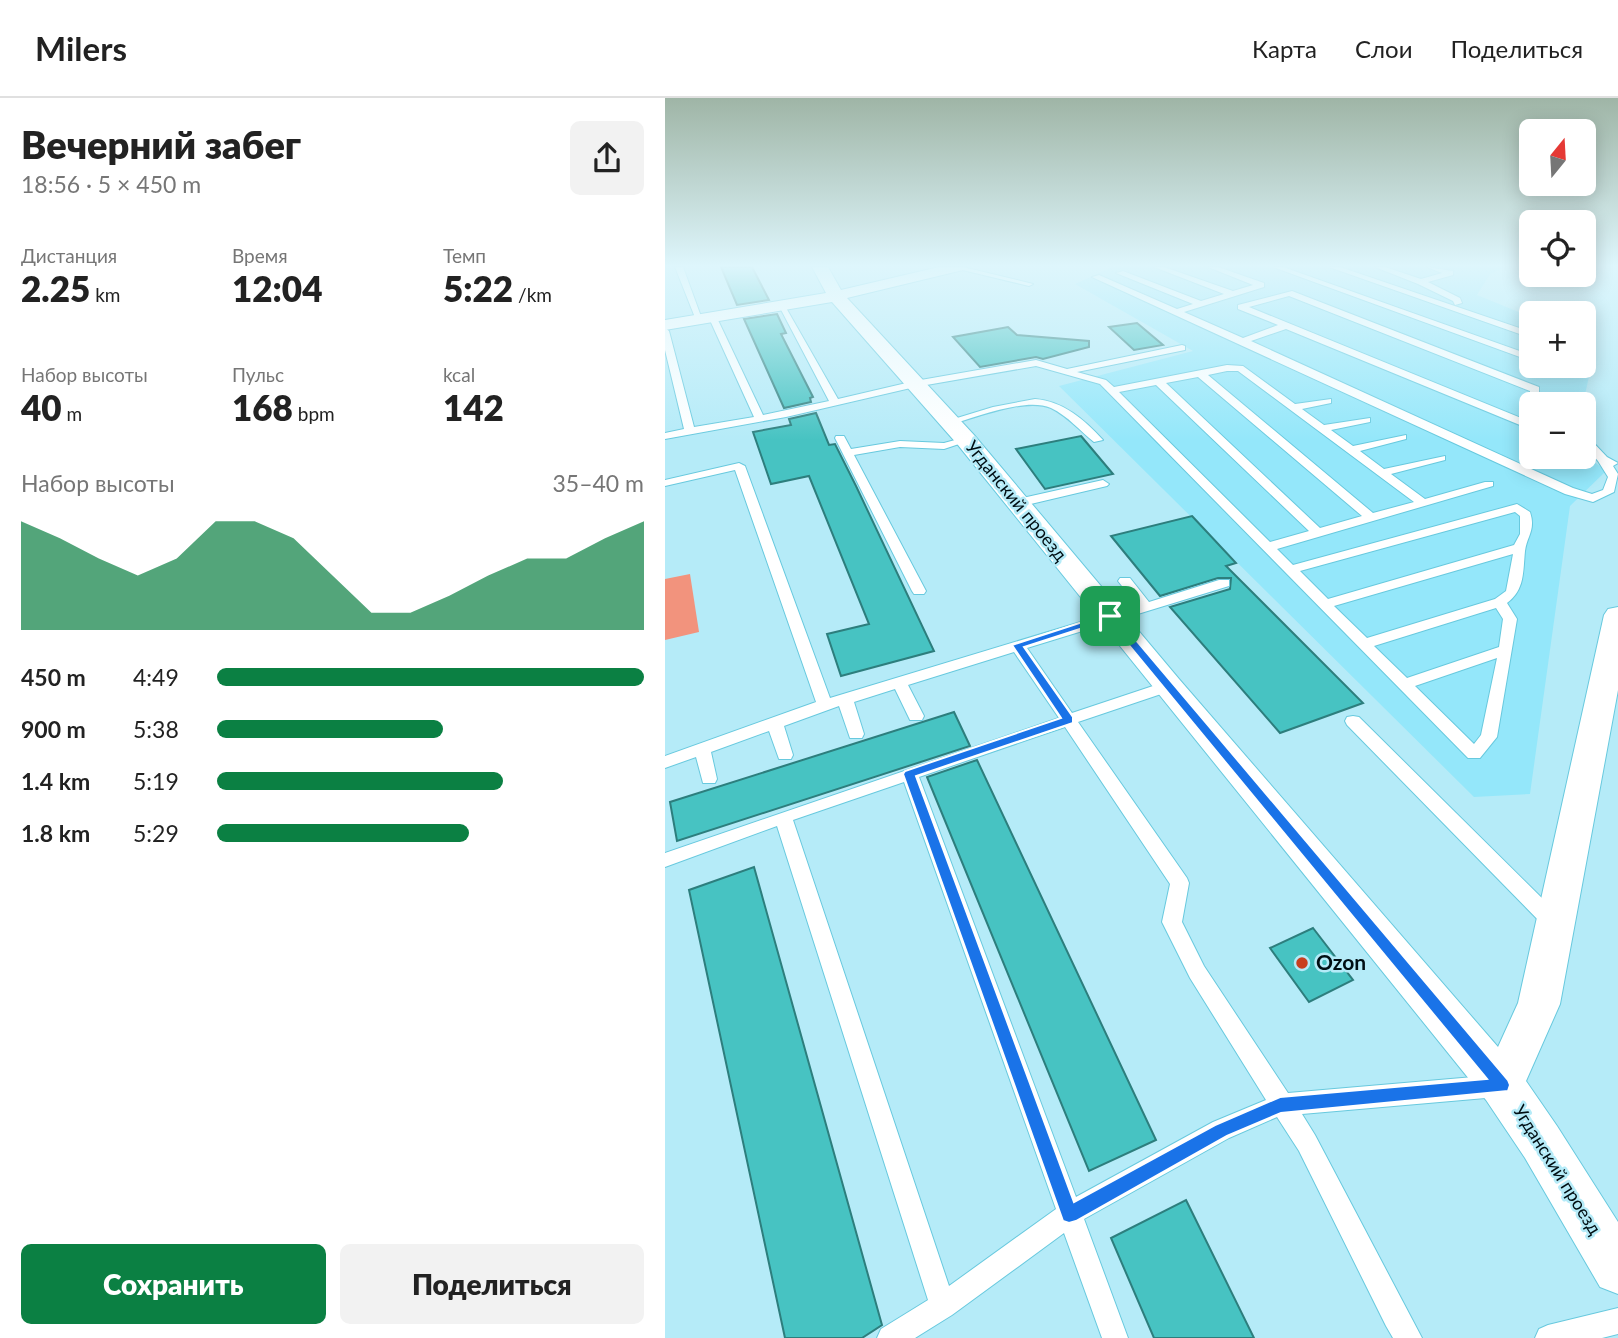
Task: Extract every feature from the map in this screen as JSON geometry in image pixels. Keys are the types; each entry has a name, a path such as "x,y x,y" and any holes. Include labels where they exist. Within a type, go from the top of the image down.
{"street":[{"name":"Угданский проезд","path":"863,325 958,431 1502,1085 1541,1142 1618,1269"},
{"path":"1502,1085 1539,1004 1618,615"}],"lane":[{"path":"709,325 759,417"},
{"path":"792,325 835,402"},
{"path":"1206,325 1569,491 1593,498 1608,492 1614,477 1596,452"},
{"path":"1371,325 1535,389 1535,392"},
{"path":"1439,325 1519,354"},
{"path":"1502,325 1519,331"},
{"path":"1243,341 1285,326 1519,421"},
{"path":"665,331 690,431"},
{"path":"1067,371 1182,348"},
{"path":"665,436 915,384 1036,363 1103,382 1474,754 1489,737 1506,650 1510,619 1500,602"},
{"path":"1111,391 1240,368 1423,503"},
{"path":"1201,373 1371,518"},
{"path":"1158,381 1318,533"},
{"path":"1295,407 1327,401"},
{"path":"848,453 900,444 944,446 958,431 1022,405 1044,403 1059,409 1098,440"},
{"path":"1324,428 1366,420"},
{"path":"1353,450 1402,437"},
{"path":"840,438 919,591"},
{"path":"1383,473 1441,458"},
{"path":"1603,459 1618,465"},
{"path":"665,483 739,466 825,705"},
{"path":"1018,503 1103,484"},
{"path":"1268,547 1489,484"},
{"path":"1290,569 1517,508 1526,514 1526,534 1519,548 1519,565 1513,593 1500,602 1364,644"},
{"path":"1325,604 1519,548"},
{"path":"1125,581 1145,606"},
{"path":"665,762 825,705 1224,583"},
{"path":"1017,645 1180,883 1172,922 1197,972 1280,1105 1307,1143 1395,1317 1409,1338"},
{"path":"1405,684 1506,650"},
{"path":"899,682 916,716"},
{"path":"665,860 1168,686"},
{"path":"845,699 856,734"},
{"path":"1353,722 1555,923"},
{"path":"775,723 785,755"},
{"path":"702,749 709,779"},
{"path":"909,774 1115,1338"},
{"path":"783,817 943,1306"},
{"path":"890,1338 943,1306 1069,1214 1221,1130 1280,1105 1502,1085"},
{"path":"1548,1338 1618,1321"}],"shaded area":[{"path":"1147,325 1519,325 1519,378 1589,378 1586,392 1519,392 1519,469 1596,469 1596,463 1606,471 1570,506 1530,794 1474,797 1059,386 1193,351"},
{"path":"690,574 699,632 665,640 665,579"}],"building":[{"path":"747,325 782,325 786,333 781,334 813,397 810,398 811,402 784,408"},
{"path":"1139,325 1163,345 1134,350 1109,327"},
{"path":"1008,327 1017,335 1089,341 1089,347 1043,359 1036,357 980,367 953,337"},
{"path":"816,413 829,445 835,444 856,486 934,651 841,676 827,634 869,624 809,476 771,484 753,432 791,425 789,419"},
{"path":"1081,436 1113,474 1045,489 1016,449"},
{"path":"1192,516 1236,563 1226,566 1363,703 1280,733 1170,607 1230,589 1231,578 1218,578 1160,596 1111,536"},
{"path":"954,712 970,746 677,841 670,802"},
{"path":"977,760 1156,1140 1089,1171 927,777"},
{"path":"754,867 882,1325 862,1338 785,1338 689,890"},
{"path":"1313,928 1353,980 1309,1002 1270,948"},
{"path":"1186,1200 1254,1338 1154,1338 1111,1238"}],"place":[{"name":"Ozon","path":"1302,963"}],"route":[{"path":"1110,616 1502,1085 1280,1105 1221,1130 1069,1214 909,774 1069,720 1017,645 1110,616"}]}
